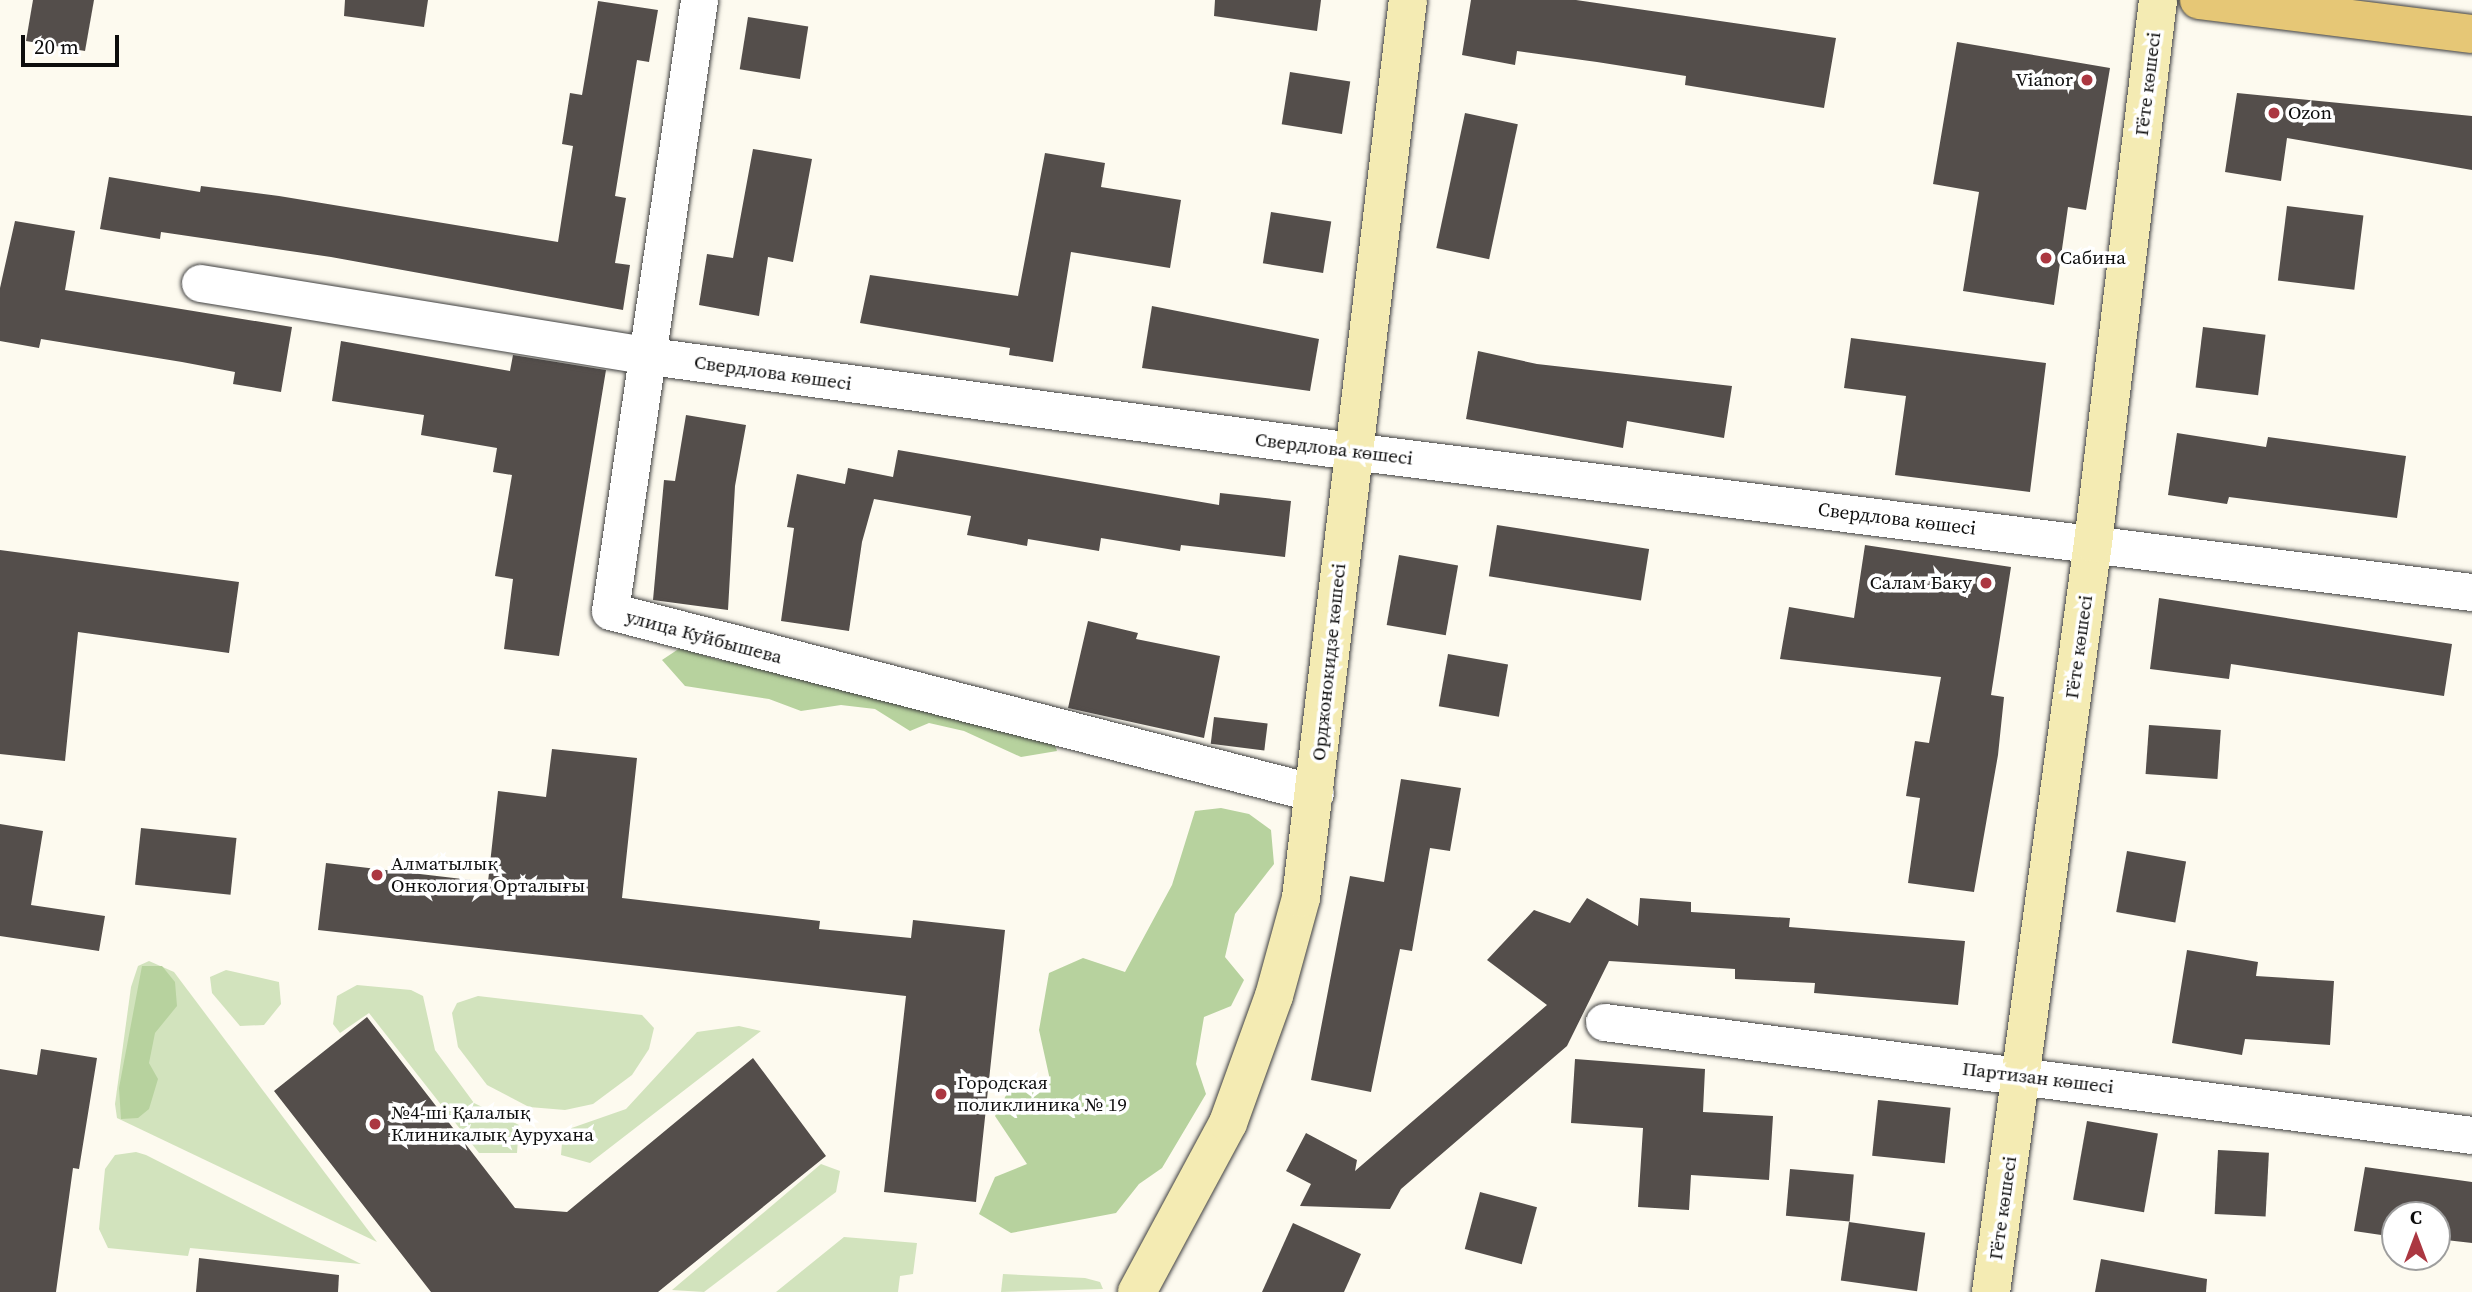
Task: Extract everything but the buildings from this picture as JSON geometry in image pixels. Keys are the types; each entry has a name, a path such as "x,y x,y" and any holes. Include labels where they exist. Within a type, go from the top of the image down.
{"main road":[{"name":"Орджонокидзе көшесі","path":"1137,1292 1228,1123 1274,996 1301,898 1352,452 1408,0"},
{"name":"Гёте көшесі","path":"1991,1292 2093,543 2158,0"},
{"path":"2199,0 2472,34"}],"street":[{"name":"улица Куйбышева","path":"699,0 650,356 610,611 1315,793"},
{"name":"Свердлова көшесі","path":"200,283 650,356 1352,452 2472,592"},
{"name":"Партизан көшесі","path":"1604,1021 2472,1135"}],"green space":[{"path":"680,648 719,660 791,664 1049,729 1057,751 1021,757 964,731 929,723 910,731 875,709 841,705 801,711 769,699 685,686 662,660"},
{"path":"1221,808 1249,814 1271,830 1274,864 1235,914 1225,957 1244,980 1231,1006 1204,1017 1196,1064 1206,1094 1162,1168 1139,1184 1116,1213 1011,1233 979,1214 995,1177 1027,1164 995,1116 1010,1088 1050,1080 1039,1030 1049,973 1083,958 1125,972 1172,885 1195,811"},
{"path":"149,961 174,972 377,1242 117,1118 115,1104 131,987 138,966"},
{"path":"142,966 162,966 175,982 177,1006 155,1033 149,1063 158,1079 149,1109 138,1118 121,1119 119,1088"},
{"path":"226,970 279,982 281,1004 264,1025 240,1026 212,993 210,977"},
{"path":"357,985 411,990 423,996 435,1050 474,1103 519,1125 517,1153 479,1153 369,1013 340,1033 333,1024 337,996"},
{"path":"478,996 642,1015 654,1028 649,1049 632,1075 593,1104 565,1110 529,1107 487,1085 458,1047 452,1013 457,1003"},
{"path":"739,1026 761,1031 590,1163 561,1155 563,1131 626,1109 697,1032"},
{"path":"136,1152 361,1264 190,1248 188,1256 108,1248 99,1229 105,1169 115,1155"},
{"path":"821,1164 840,1171 836,1192 704,1292 672,1290"},
{"path":"844,1237 917,1243 913,1274 900,1276 898,1292 776,1292"},
{"path":"1003,1274 1085,1278 1100,1282 1103,1289 1001,1292"}],"place":[{"name":"Vianor","path":"2087,80"},
{"name":"Ozon","path":"2274,113"},
{"name":"Сабина","path":"2046,258"},
{"name":"Салам Баку","path":"1986,583"},
{"name":"Алматылық Онкология Орталығы","path":"377,875"},
{"name":"Городская поликлиника № 19","path":"941,1094"},
{"name":"№4-ші Қалалық Клиникалық Аурухана","path":"375,1124"}]}
